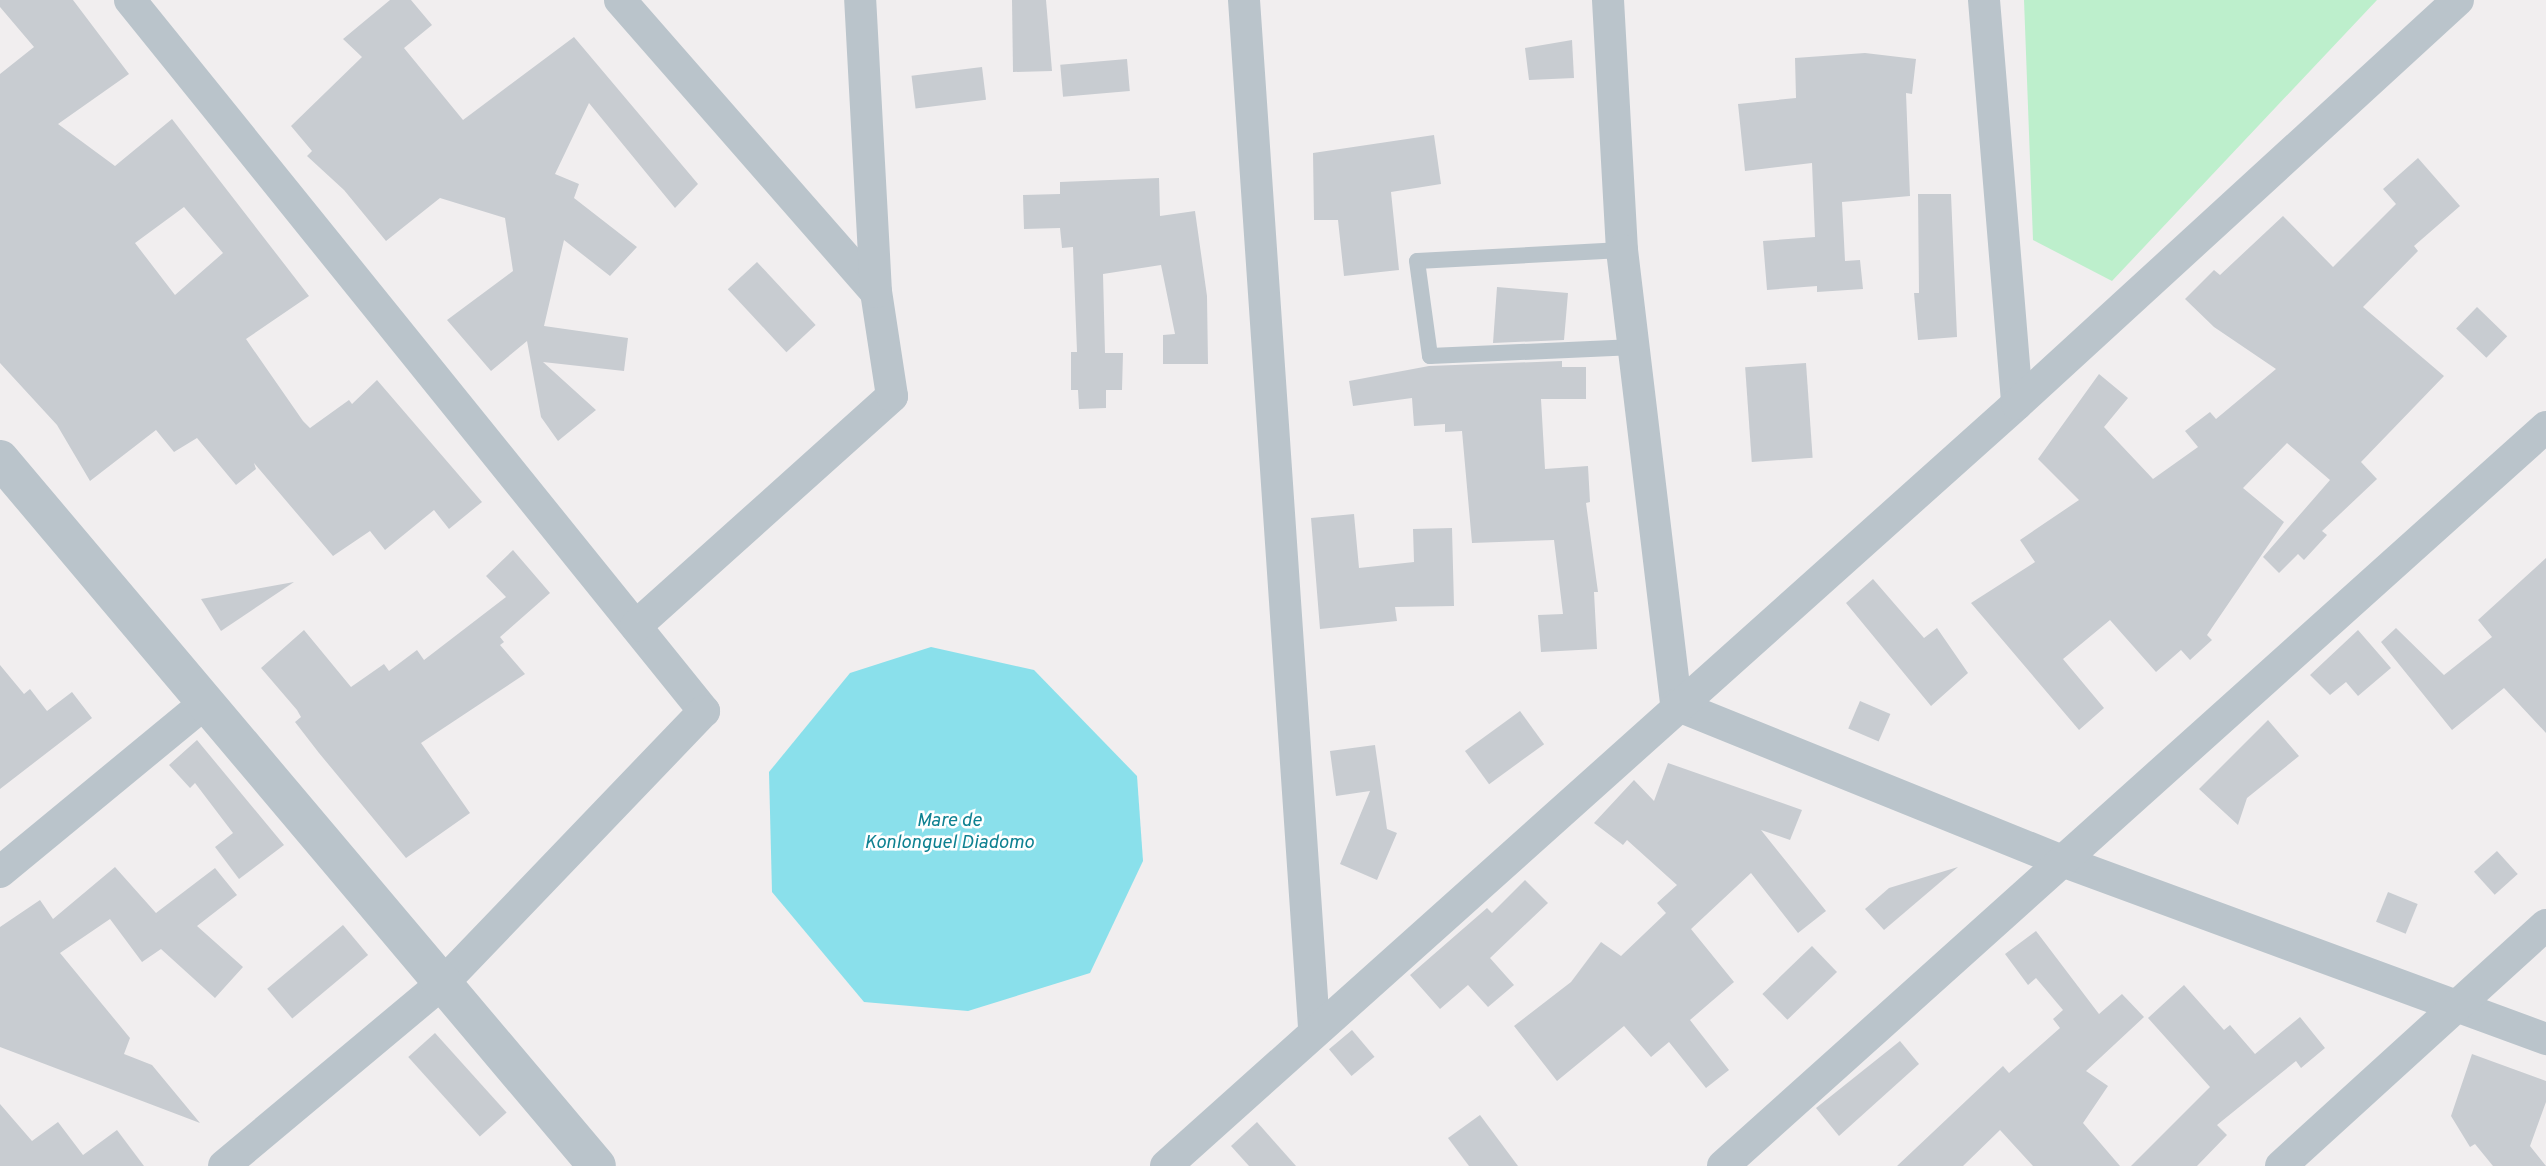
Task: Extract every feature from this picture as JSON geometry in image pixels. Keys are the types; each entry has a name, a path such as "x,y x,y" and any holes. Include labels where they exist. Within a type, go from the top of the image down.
{"street":[{"path":"130,0 704,711 445,981 224,1166"},
{"path":"620,0 876,292"},
{"path":"636,626 892,396 876,292 860,0"},
{"path":"1244,0 1314,1028"},
{"path":"1608,0 1622,250 1676,705"},
{"path":"1984,0 2017,404"},
{"path":"1166,1166 1314,1028 2017,404 2458,0"},
{"path":"1723,1166 2546,427"},
{"path":"0,459 204,704 445,981 597,1166"},
{"path":"0,872 204,704"},
{"path":"1676,705 2062,861 2546,1039"},
{"path":"2281,1166 2546,925"}],"lane":[{"path":"1622,250 1417,261 1430,356 1635,347"}],"green space":[{"path":"2024,0 2377,0 2112,281 2033,240"}],"water":[{"name":"Mare de Konlonguel Diadomo","path":"931,647 1034,670 1137,776 1143,861 1090,973 968,1011 864,1002 772,892 769,772 850,673"}],"building":[{"path":"0,0 73,0 129,74 58,124 115,166 172,119 309,296 246,339 303,421 310,428 349,400 352,404 377,380 482,502 449,529 434,510 385,550 370,531 333,556 254,463 256,469 236,485 197,438 174,452 156,430 90,481 57,425 0,363 0,74 34,47 0,7","holes":["184,207 223,253 175,295 135,243"]},
{"path":"390,0 411,0 432,25 404,48 463,120 574,37 698,184 675,208 589,103 555,174 579,184 574,198 637,247 610,276 564,240 544,326 628,338 624,371 543,362 596,410 558,441 541,417 527,341 491,371 447,320 513,271 505,218 440,198 386,241 344,190 307,156 312,151 291,126 362,57 343,39"},
{"path":"1012,0 1046,0 1052,71 1013,72"},
{"path":"1572,40 1574,78 1529,80 1525,48"},
{"path":"1865,53 1916,59 1912,94 1906,93 1910,196 1842,202 1845,261 1860,260 1863,289 1817,292 1817,286 1767,290 1763,241 1815,237 1812,163 1745,171 1738,104 1796,98 1795,58"},
{"path":"1127,59 1130,91 1063,97 1060,65"},
{"path":"982,67 986,100 916,108 912,76"},
{"path":"1434,135 1441,184 1391,192 1399,270 1344,276 1338,220 1314,220 1313,153"},
{"path":"2418,158 2460,206 2414,246 2418,251 2363,307 2444,376 2361,462 2377,479 2322,531 2327,535 2304,560 2298,554 2279,573 2263,557 2330,480 2287,443 2243,488 2284,522 2207,635 2212,640 2190,660 2181,650 2156,672 2110,620 2063,659 2104,708 2079,730 1971,603 2035,562 2020,540 2079,500 2038,459 2099,374 2128,398 2104,427 2153,479 2198,447 2185,431 2210,412 2216,419 2276,369 2214,327 2185,299 2214,270 2220,275 2283,216 2333,267 2396,204 2383,189"},
{"path":"1159,178 1160,216 1195,211 1207,296 1208,364 1163,364 1163,335 1175,334 1161,265 1103,274 1105,353 1123,353 1122,390 1106,390 1106,408 1079,409 1078,390 1071,390 1071,352 1077,352 1073,247 1062,248 1060,228 1024,229 1023,195 1060,194 1060,182"},
{"path":"1918,194 1951,194 1957,337 1918,340 1914,293 1919,293"},
{"path":"757,262 816,325 786,352 728,289"},
{"path":"1497,287 1568,293 1564,340 1493,343"},
{"path":"2477,307 2507,336 2486,358 2456,329"},
{"path":"1562,361 1562,367 1586,367 1586,399 1541,399 1545,469 1588,466 1590,502 1586,503 1598,592 1594,592 1597,649 1541,652 1538,615 1563,614 1554,540 1472,543 1462,431 1445,432 1445,424 1414,426 1412,398 1353,406 1349,381 1429,366"},
{"path":"1806,363 1813,458 1752,462 1745,367"},
{"path":"1354,514 1359,568 1414,562 1413,529 1452,528 1454,606 1395,607 1397,621 1320,629 1311,518"},
{"path":"513,550 550,593 500,637 504,642 500,645 525,674 421,743 470,813 406,858 295,722 301,717 297,710 261,668 304,630 351,687 384,664 389,671 417,650 424,660 506,597 486,576"},
{"path":"2546,558 2546,733 2504,688 2452,730 2381,642 2396,628 2444,675 2492,637 2478,620"},
{"path":"1873,579 1924,638 1937,628 1968,673 1931,706 1846,603"},
{"path":"294,582 221,631 201,599"},
{"path":"2358,630 2391,668 2358,696 2346,682 2330,695 2310,675"},
{"path":"0,665 24,694 30,689 47,711 72,692 92,718 0,789"},
{"path":"1860,701 1890,714 1879,742 1848,729"},
{"path":"1520,711 1544,744 1489,784 1465,751"},
{"path":"2268,720 2299,756 2247,798 2238,825 2199,789"},
{"path":"197,740 284,845 239,879 215,847 233,833 195,783 190,788 169,765"},
{"path":"1375,745 1387,829 1397,833 1377,880 1340,864 1370,791 1336,796 1330,751"},
{"path":"1668,763 1802,810 1790,840 1761,830 1826,911 1798,933 1751,873 1691,929 1734,982 1690,1020 1729,1070 1706,1088 1669,1042 1651,1057 1624,1026 1557,1081 1514,1026 1571,982 1601,942 1621,956 1666,913 1657,903 1677,885 1627,840 1623,845 1594,823 1634,780 1654,801"},
{"path":"2497,851 2518,874 2495,895 2474,872"},
{"path":"115,867 156,913 215,868 237,895 197,926 243,967 215,998 161,949 142,962 110,919 60,953 130,1038 124,1054 152,1065 200,1123 0,1047 0,927 40,900 53,919"},
{"path":"1958,867 1884,930 1865,909 1889,888"},
{"path":"1525,880 1548,903 1490,958 1514,985 1488,1007 1468,985 1440,1009 1410,975 1487,908 1492,913"},
{"path":"2388,892 2418,904 2406,934 2376,922"},
{"path":"343,925 368,955 292,1019 267,989"},
{"path":"2036,931 2099,1014 2122,994 2144,1017 2086,1071 2108,1086 2083,1123 2120,1166 2033,1166 2000,1130 1963,1166 1897,1166 2003,1066 2009,1073 2060,1028 2053,1019 2063,1010 2036,978 2028,985 2005,954"},
{"path":"1812,946 1837,972 1787,1020 1762,994"},
{"path":"2184,985 2224,1030 2230,1025 2255,1054 2300,1017 2325,1048 2301,1068 2296,1061 2217,1125 2227,1135 2197,1166 2131,1166 2210,1087 2148,1018"},
{"path":"1352,1030 1374,1057 1352,1076 1329,1049"},
{"path":"435,1033 507,1113 480,1137 408,1057"},
{"path":"1900,1041 1919,1064 1839,1136 1816,1108"},
{"path":"2472,1054 2546,1081 2546,1102 2530,1146 2546,1166 2493,1166 2475,1144 2470,1147 2451,1116"},
{"path":"0,1104 32,1141 58,1122 83,1155 117,1130 144,1166 0,1166"},
{"path":"1480,1115 1518,1166 1469,1166 1448,1138"},
{"path":"1257,1122 1296,1166 1249,1166 1231,1146"}]}
